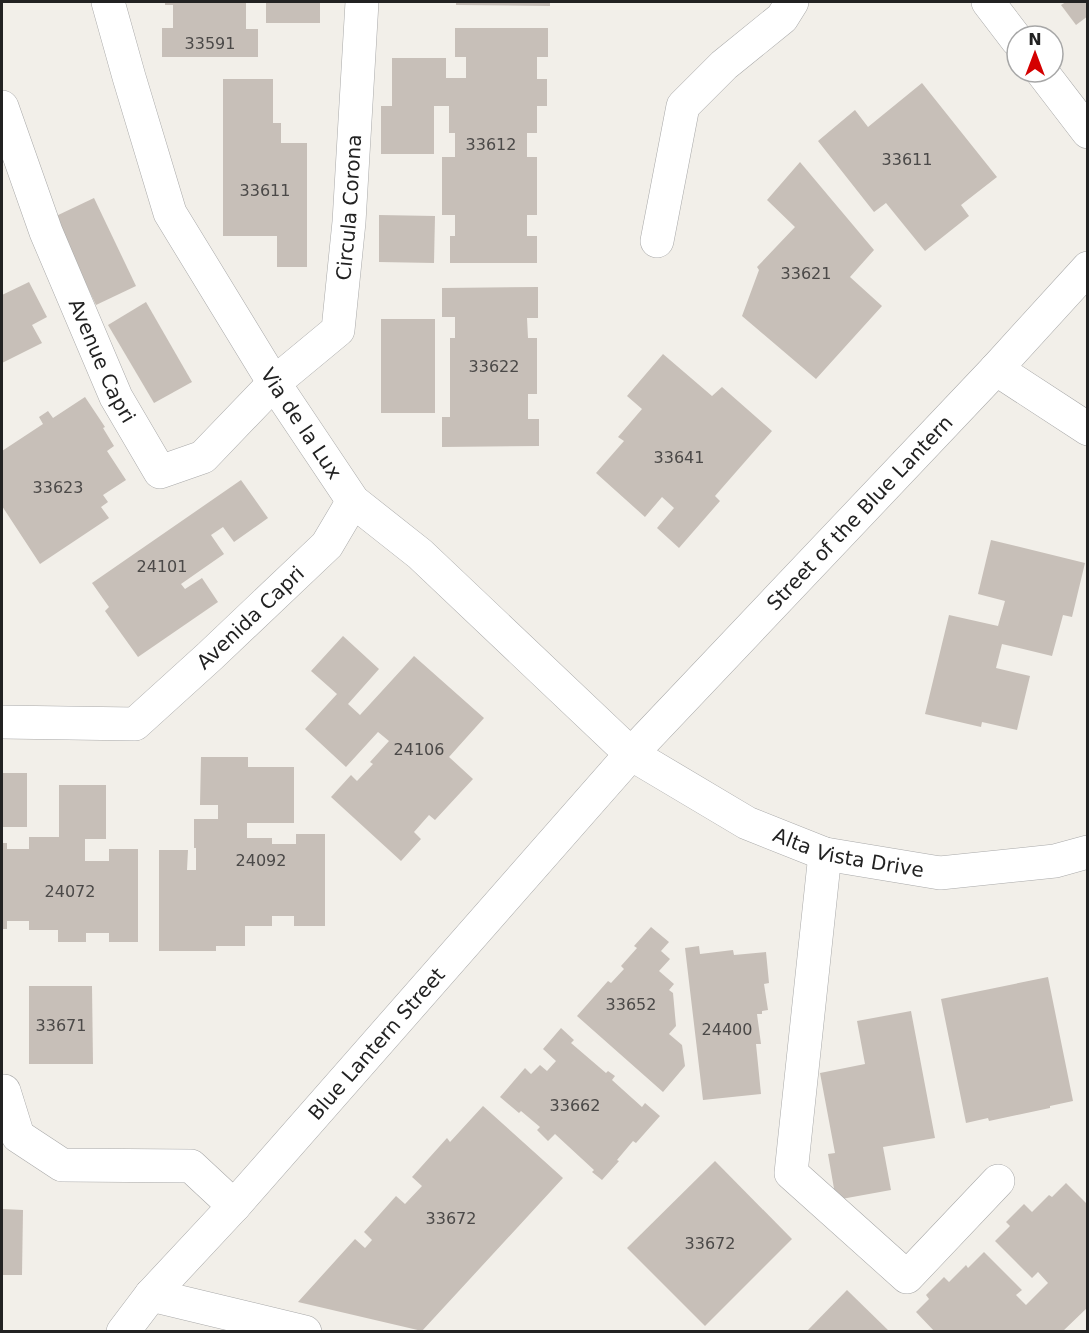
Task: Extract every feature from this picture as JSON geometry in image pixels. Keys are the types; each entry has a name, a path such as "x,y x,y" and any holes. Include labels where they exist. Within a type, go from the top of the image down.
{"street":[{"name":"Via de la Lux","path":"108,2 170,213 274,383 353,501 420,554 631,754"},
{"name":"Circula Corona","path":"274,383 338,330 349,222 362,2"},
{"path":"657,241 683,106 724,65 782,18 792,2"},
{"path":"988,2 1005,24"},
{"path":"1059,84 1077,97 1088,132"},
{"name":"Avenue Capri","path":"2,106 46,232 116,397 160,472 203,457 274,383"},
{"name":"Street of the Blue Lantern","path":"631,754 996,369 1088,268"},
{"path":"996,369 1088,429"},
{"name":"Avenida Capri","path":"2,722 135,724 327,545 353,501"},
{"name":"Alta Vista Drive","path":"631,754 747,823 825,854 940,873 1055,861 1088,852"},
{"name":"Blue Lantern Street","path":"123,1332 151,1294 234,1206 631,754"},
{"path":"825,854 791,1173 907,1277 998,1181"},
{"path":"2,1091 4,1091 18,1136 62,1166 191,1166 234,1206"},
{"path":"151,1294 305,1332"}],"building":[{"path":"165,2 246,2 246,29 258,29 258,57 162,57 162,28 173,28 173,5 165,5"},
{"path":"266,2 320,2 320,23 266,23"},
{"path":"456,2 550,2 550,6 456,5"},
{"path":"1066,2 1088,2 1088,16 1076,25 1061,5"},
{"path":"455,28 548,28 548,57 537,57 537,79 547,79 547,106 537,106 537,133 527,133 527,157 537,157 537,215 527,215 527,236 537,236 537,263 450,263 450,236 455,236 455,215 442,215 442,157 455,157 455,133 449,133 449,106 434,106 434,154 381,154 381,106 392,106 392,58 446,58 446,78 466,78 466,57 455,57"},
{"path":"223,79 273,79 273,123 281,123 281,143 307,143 307,267 277,267 277,236 223,236"},
{"path":"922,83 997,177 961,205 969,216 925,251 886,203 874,212 818,141 855,110 868,127"},
{"path":"800,162 874,250 850,277 882,306 816,379 742,316 759,270 757,267 795,227 767,200"},
{"path":"94,198 136,286 96,305 54,217"},
{"path":"379,215 435,216 434,263 379,262"},
{"path":"29,282 47,317 32,325 42,343 2,363 2,295"},
{"path":"538,287 538,318 527,318 528,338 537,338 537,394 528,394 528,419 539,419 539,446 442,447 442,417 450,417 450,338 455,338 455,317 442,317 442,288"},
{"path":"146,302 192,382 154,403 108,325"},
{"path":"381,319 435,319 435,413 381,413"},
{"path":"663,354 712,396 722,387 772,431 715,496 720,501 679,548 657,528 674,508 662,497 645,517 596,473 624,441 618,437 642,409 627,396"},
{"path":"85,397 105,427 103,428 114,446 107,451 126,480 103,495 108,502 101,507 109,518 40,564 2,506 2,451 43,424 39,417 48,411 53,418"},
{"path":"241,480 268,518 234,542 223,527 211,535 224,554 181,584 185,589 202,578 218,602 138,657 105,611 109,607 92,583"},
{"path":"991,540 1085,563 1072,617 1063,615 1052,656 1002,644 996,668 1030,676 1017,730 982,722 981,727 925,714 949,615 998,626 1005,601 978,594"},
{"path":"343,636 379,669 348,704 360,715 414,656 484,718 449,757 473,779 435,820 429,815 414,832 421,839 401,861 331,797 351,775 357,781 373,764 370,762 389,741 378,732 346,767 305,729 337,694 311,671"},
{"path":"201,757 248,757 248,767 294,767 294,823 247,823 247,838 272,838 272,844 296,844 296,834 325,834 325,926 294,926 294,916 272,916 272,926 245,926 245,946 216,946 216,951 159,951 159,850 188,850 187,870 196,870 194,819 218,819 218,805 200,805"},
{"path":"2,773 27,773 27,827 2,827"},
{"path":"59,785 106,785 106,839 85,839 85,861 109,861 109,849 138,849 138,942 109,942 109,933 86,933 86,942 58,942 58,930 29,930 29,921 7,921 7,929 2,929 2,843 7,843 7,849 29,849 29,837 59,837"},
{"path":"651,927 669,942 661,951 670,959 659,971 674,984 669,990 673,993 676,1026 669,1034 682,1045 685,1066 663,1092 577,1016 608,981 611,983 624,969 621,966 637,948 634,946"},
{"path":"699,946 700,954 733,950 734,955 766,952 769,983 764,984 768,1010 757,1014 761,1044 756,1044 761,1094 703,1100 685,948"},
{"path":"1048,977 1073,1101 989,1121 988,1118 966,1123 941,999"},
{"path":"29,986 92,986 93,1064 29,1064"},
{"path":"911,1011 935,1138 883,1147 891,1190 836,1200 828,1154 835,1153 820,1073 865,1064 857,1021"},
{"path":"561,1028 574,1040 571,1043 606,1073 608,1071 615,1076 612,1080 642,1107 645,1103 660,1116 636,1143 633,1141 602,1180 555,1134 548,1141 537,1130 540,1127 500,1097 525,1068 531,1074 540,1065 547,1071 556,1061 543,1049"},
{"path":"483,1106 563,1178 422,1331 298,1302 355,1239 365,1248 372,1240 364,1232 396,1196 405,1204 422,1186 412,1177 447,1138 450,1142"},
{"path":"715,1161 792,1239 705,1326 627,1248"},
{"path":"1066,1183 1088,1205 1088,1307 1062,1332 935,1332 916,1312 929,1299 926,1295 944,1277 949,1282 966,1265 968,1268 984,1252 1022,1290 1016,1295 1026,1305 1048,1283 1038,1272 1032,1278 995,1241 1010,1226 1006,1222 1024,1204 1032,1212 1049,1195 1052,1197"},
{"path":"2,1209 23,1210 22,1275 2,1275"},
{"path":"847,1290 890,1332 806,1332"}]}
